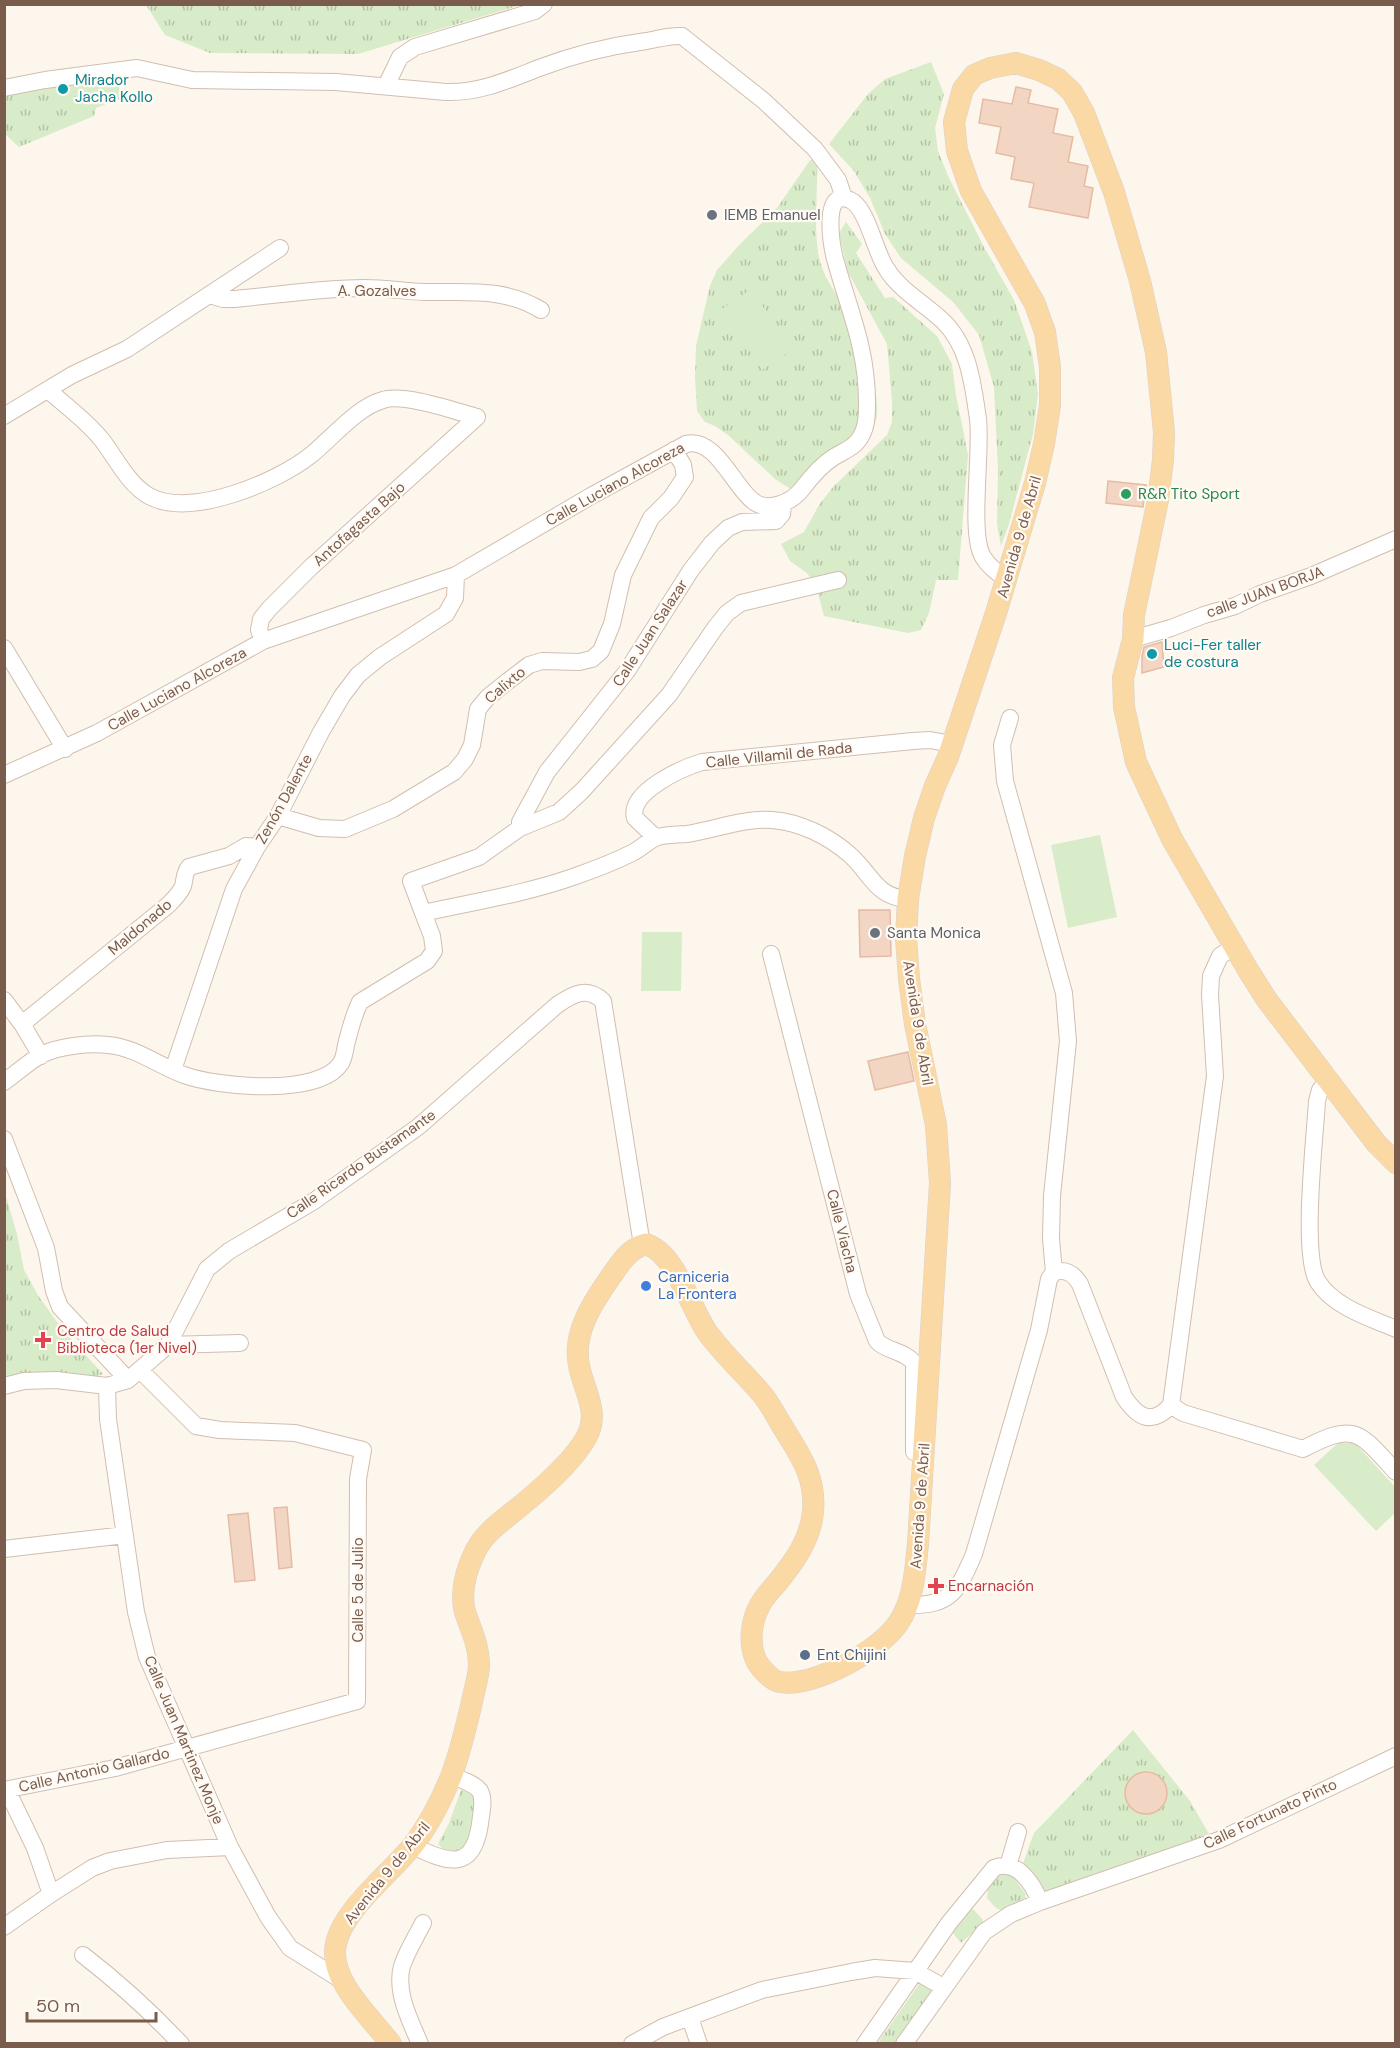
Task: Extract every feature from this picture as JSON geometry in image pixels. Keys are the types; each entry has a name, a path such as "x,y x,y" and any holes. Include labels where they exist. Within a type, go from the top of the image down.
{"main road":[{"name":"Avenida 9 de Abril","path":"391,2043 341,1980 335,1957 336,1942 345,1923 372,1888 412,1846 428,1825 451,1776 464,1739 479,1668 475,1636 465,1613 463,1591 468,1570 476,1550 486,1535 554,1477 586,1438 592,1418 592,1407 579,1365 580,1331 587,1315 620,1263 631,1251 642,1245 652,1246 669,1263 707,1332 763,1395 803,1458 814,1491 813,1514 800,1552 760,1604 752,1631 753,1650 758,1663 769,1676 779,1682 811,1679 843,1666 876,1645 898,1623 908,1605 914,1580 922,1487 940,1184 936,1125 915,1024 909,979 906,938 908,899 924,818 952,744 1007,579 1035,483 1050,405 1050,367 1045,333 1035,304 971,191 957,151 954,122 963,90 974,75 990,68 1016,63 1058,78 1072,92 1084,113 1114,192 1140,281 1156,352 1164,432 1163,460 1158,500 1134,615 1133,639 1123,678 1124,707 1136,762 1172,839 1267,1000 1376,1143 1395,1164"}],"street":[{"path":"386,86 400,57 415,47 535,11 544,4"},
{"path":"4,88 45,80 137,68 192,80 302,81 446,92 473,91 580,55 626,44 682,36 764,101 815,149 838,180 843,198"},
{"path":"783,504 796,496 824,465 855,444 866,428 867,380 863,352 858,329 844,292 832,249 829,224 838,200 849,199 860,207 885,268 902,288 943,320 958,337 968,364 978,422 977,524 981,556 998,574 1007,579"},
{"path":"4,416 72,375 127,349 280,248"},
{"name":"A. Gozalves","path":"210,295 223,299 236,299 365,288 420,292 467,290 486,291 510,297 541,310"},
{"name":"Antofagasta Bajo","path":"48,390 102,440 133,482 146,495 182,503 229,495 255,486 293,467 353,419 382,400 400,398 477,417 311,567 263,615 260,623 263,641"},
{"name":"Calle Luciano Alcoreza","path":"4,775 65,749 263,641 456,575 591,496 674,450 693,442 704,447 725,466 753,502 768,506 783,504"},
{"name":"Calixto","path":"278,816 319,828 345,829 393,809 454,772 465,759 472,745 478,709 488,697 508,681 529,666 542,661 579,662 592,659 601,651 612,624 623,575 651,518 671,498 685,477 683,465 674,450"},
{"name":"Calle Juan Salazar","path":"520,828 520,822 547,772 627,671 691,570 712,543 728,528 742,522 776,521 782,514 783,504"},
{"name":"calle JUAN BORJA","path":"1133,639 1235,606 1395,539"},
{"name":"Zenón Dalente","path":"173,1070 234,889 257,847 278,816 321,732 342,696 358,675 380,657 446,614 455,598 456,575"},
{"path":"4,1082 41,1056 57,1050 107,1044 123,1047 186,1076 213,1081 268,1086 313,1081 330,1074 342,1062 355,1012 360,1002 427,962 434,951 432,936 411,881 479,856 520,828 559,812 582,791 669,695 727,613 741,603 838,580"},
{"path":"4,648 65,749"},
{"path":"908,1605 935,1604 946,1598 965,1575 975,1554 1039,1330 1049,1279 1054,1272 1051,1239 1052,1196 1068,1041 1064,993 1005,781 1002,745 1010,718"},
{"name":"Calle Villamil de Rada","path":"656,838 635,818 634,810 648,791 673,772 687,766 702,762 913,741 930,740 952,744"},
{"path":"423,913 555,883 628,855 656,838 771,820 789,823 820,834 851,856 879,888 891,897 908,899"},
{"name":"Maldonado","path":"22,1024 167,906 178,894 183,885 185,872 189,867 229,856 246,846 257,847"},
{"path":"1054,1272 1068,1271 1080,1284 1124,1397 1135,1412 1150,1418 1158,1416 1171,1405 1215,1076 1211,976 1220,956 1235,946"},
{"name":"Calle Viacha","path":"771,954 858,1294 877,1341 882,1347 906,1355 914,1363 914,1465 922,1487"},
{"name":"Calle Ricardo Bustamante","path":"4,1386 56,1380 107,1386 134,1375 168,1345 207,1269 229,1251 314,1201 418,1127 571,995 589,992 603,1001 613,1075 642,1245"},
{"path":"4,1000 41,1056"},
{"path":"1329,1079 1320,1090 1317,1101 1310,1208 1311,1265 1317,1281 1341,1304 1395,1329"},
{"path":"4,1139 46,1248 54,1291 60,1307 134,1375"},
{"path":"168,1345 240,1342"},
{"name":"Calle 5 de Julio","path":"134,1375 196,1426 220,1430 294,1432 363,1450 358,1479 357,1701"},
{"name":"Calle Juan Martinez Monje","path":"107,1386 108,1419 136,1612 147,1657 230,1847 268,1917 290,1948 341,1980"},
{"path":"1171,1405 1184,1413 1304,1449 1342,1432 1356,1434 1370,1443 1395,1473"},
{"path":"4,1550 125,1535"},
{"name":"Calle Antonio Gallardo","path":"6,1790 115,1768 357,1701"},
{"name":"Calle Fortunato Pinto","path":"904,2043 984,1932 1011,1914 1219,1839 1395,1756"},
{"path":"412,1846 447,1859 460,1859 468,1856 475,1848 483,1798 479,1789 451,1776"},
{"path":"6,1790 35,1848 51,1894"},
{"path":"1008,1866 1018,1832"},
{"path":"4,1927 92,1868 110,1861 167,1850 230,1847"},
{"path":"865,2043 949,1923 988,1874 999,1866 1008,1866 1022,1873 1030,1882 1040,1902"},
{"path":"420,2043 404,2004 401,1976 407,1954 423,1923"},
{"path":"83,1955 148,2010 181,2043"},
{"path":"632,2043 663,2027 762,1990 875,1968 915,1971 943,1987"},
{"path":"690,2018 699,2043"}],"green space":[{"path":"146,5 520,5 358,54 210,53 165,35"},
{"path":"931,62 944,94 935,128 938,151 984,247 1014,300 1032,352 1038,394 1033,434 1001,546 997,524 998,470 994,387 979,335 954,303 901,258 885,234 870,198 854,171 829,144 868,94 885,79"},
{"path":"115,70 122,98 96,108 94,116 19,147 5,134 5,88"},
{"path":"814,159 817,164 817,246 821,266 862,339 876,393 877,416 875,423 868,431 802,489 789,488 775,479 728,435 705,422 697,411 696,346 710,286 717,270 777,208 810,160"},
{"path":"846,222 862,244 856,253 885,298 893,297 937,336 952,364 968,455 958,580 936,580 929,613 921,630 908,633 824,616 816,586 807,573 790,561 781,544 804,532 819,505 833,487 887,435 892,422 887,344 848,272 839,233"},
{"path":"751,289 792,350 762,370 722,309"},
{"path":"1100,835 1117,917 1068,928 1051,845"},
{"path":"642,932 682,932 681,991 641,991"},
{"path":"5,1193 17,1234 24,1270 39,1297 63,1330 103,1374 86,1380 5,1388"},
{"path":"1338,1443 1355,1443 1395,1487 1395,1513 1376,1531 1314,1465"},
{"path":"1133,1730 1190,1801 1209,1834 1152,1858 1083,1878 1054,1892 1038,1890 1022,1866 1034,1833"},
{"path":"461,1790 475,1792 473,1835 461,1853 443,1849 438,1844 449,1823"},
{"path":"1000,1874 1011,1874 1025,1893 1026,1899 1017,1906 1005,1910 997,1908 987,1898 988,1888"},
{"path":"970,1909 974,1910 983,1920 983,1924 960,1942 953,1933"},
{"path":"919,1984 928,1986 931,1991 898,2043 877,2044"}],"building":[{"path":"1016,87 1031,90 1028,103 1058,109 1053,133 1073,137 1068,162 1088,166 1084,186 1093,188 1088,218 1029,207 1034,183 1011,179 1015,157 996,153 1001,127 979,123 983,99 1012,104"},
{"name":"R&R Tito Sport","path":"1108,481 1146,485 1143,507 1106,503"},
{"name":"Luci-Fer taller de costura","path":"1162,642 1164,667 1142,673 1144,647"},
{"name":"Santa Monica","path":"859,910 890,910 891,956 860,957"},
{"path":"908,1052 914,1081 875,1090 868,1061"},
{"path":"287,1507 292,1567 279,1569 274,1508"},
{"path":"248,1513 255,1580 235,1582 228,1515"},
{"path":"1146,1772 1161,1778 1167,1793 1161,1808 1146,1814 1131,1808 1125,1793 1131,1778"}],"place":[{"name":"Mirador Jacha Kollo","path":"63,89"},
{"name":"IEMB Emanuel","path":"712,215"},
{"name":"R&R Tito Sport","path":"1126,494"},
{"name":"Luci-Fer taller de costura","path":"1152,654"},
{"name":"Santa Monica","path":"875,933"},
{"name":"Carniceria La Frontera","path":"646,1286"},
{"name":"Centro de Salud Biblioteca (1er Nivel)","path":"43,1340"},
{"name":"Encarnación","path":"936,1586"},
{"name":"Ent Chijini","path":"805,1655"}]}
